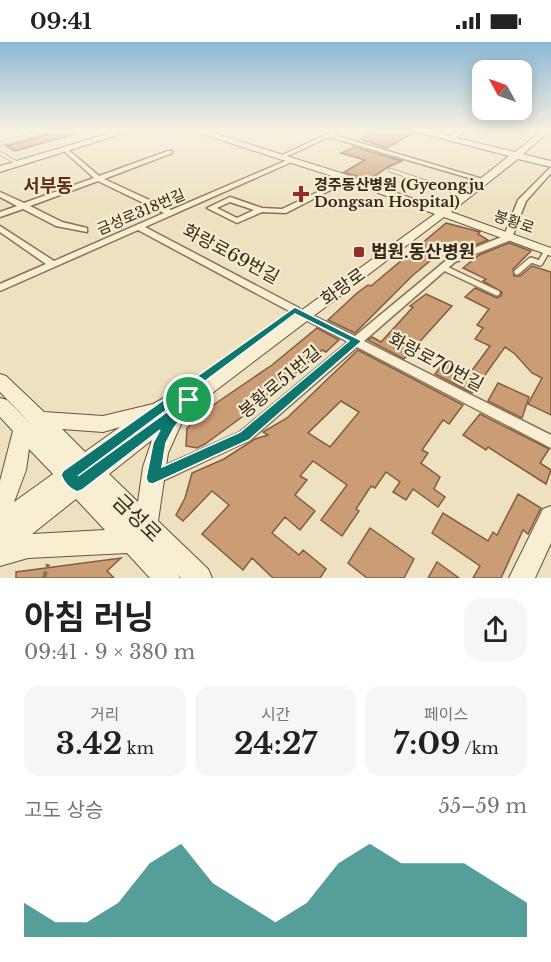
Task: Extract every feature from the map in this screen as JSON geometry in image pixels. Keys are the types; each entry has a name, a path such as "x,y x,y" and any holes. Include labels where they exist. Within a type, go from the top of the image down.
{"street":[{"path":"0,169 49,155"},
{"path":"72,155 99,179 172,214"},
{"path":"0,215 162,155"},
{"name":"봉황로","path":"275,155 349,179 549,251"},
{"path":"281,157 285,155"},
{"path":"397,155 482,180"},
{"path":"514,155 551,164"},
{"name":"화랑로","path":"0,526 80,475 514,155"},
{"name":"금성로318번길","path":"0,288 292,160"},
{"path":"508,238 522,200 551,169"},
{"path":"261,210 237,221 211,208 230,199 261,210 283,211 349,179"},
{"name":"화랑로","path":"439,212 459,193 482,180"},
{"path":"0,194 59,224 84,230"},
{"path":"0,228 53,265"},
{"name":"화랑로69번길","path":"140,228 299,313"},
{"name":"봉황로51번길","path":"153,478 245,436 442,267 471,251 508,238"},
{"name":"화랑로70번길","path":"299,313 551,442"},
{"name":"금성로","path":"0,381 31,425 80,475 139,533 199,578"},
{"path":"0,510 31,425 103,424 181,401"},
{"path":"0,554 28,546 139,533 160,443 181,401"},
{"name":"금성로","path":"0,405 31,425"},
{"name":"화랑로","path":"0,544 80,475"},
{"path":"522,578 551,517"},
{"name":"금성로","path":"139,533 167,578"}],"lane":[{"path":"3,155 19,164"},
{"path":"390,170 459,193"},
{"path":"517,272 531,260 540,263 549,251"},
{"path":"442,267 497,293"}],"building":[{"path":"348,155 381,155 402,161 369,180 344,172 365,160"},
{"path":"446,223 480,232 478,234 488,240 468,248 461,244 456,249 448,246 412,276 355,333 328,320 357,293 368,285 371,286"},
{"path":"509,243 531,251 513,269 514,276 520,276 532,266 551,272 551,415 528,404 542,378 532,373 515,354 505,347 472,393 435,374 445,361 470,373 490,346 475,339 483,328 477,325 489,309 465,297 475,288 497,298 502,292 483,281 486,279 463,268 479,255"},
{"path":"426,294 452,306 404,359 368,340 372,337 381,342 413,307 410,306"},
{"path":"317,328 339,340 326,352 322,350 279,388 277,386 242,417 205,444 197,448 186,446 187,428 206,410 272,365"},
{"path":"358,350 463,405 449,424 443,420 422,450 428,453 421,463 440,477 434,489 445,497 438,507 413,489 406,500 393,492 400,482 386,472 375,488 371,486 356,509 359,511 342,536 321,520 347,485 313,461 300,476 307,480 295,495 315,511 300,530 285,517 272,533 299,555 303,550 326,569 320,578 273,578 252,558 243,570 202,534 229,505 212,491 183,521 176,515 185,498 192,473 224,459 255,439 268,435 263,432 287,418","holes":["341,401 359,412 330,447 308,433"]},
{"path":"498,383 529,397 522,418 488,401"},
{"path":"480,414 549,449 540,463 551,470 546,484 488,447 486,450 463,435"},
{"path":"518,494 541,508 528,534 523,530 501,578 473,578 480,566 432,533 443,513 488,541 493,532 497,535"},
{"path":"370,528 414,559 404,578 367,578 348,563"},
{"path":"121,558 107,571 114,578 16,578 16,572"},
{"path":"437,562 459,578 428,578"}],"place":[{"name":"경주동산병원 (Gyeongju Dongsan Hospital)","path":"301,194"},
{"name":"법원.동산병원","path":"359,252"}],"district":[{"name":"서부동","path":"48,186"}],"route":[{"path":"295,310 356,341 245,436 153,478 160,443 169,424 189,400 77,486 68,475 295,310"}]}
